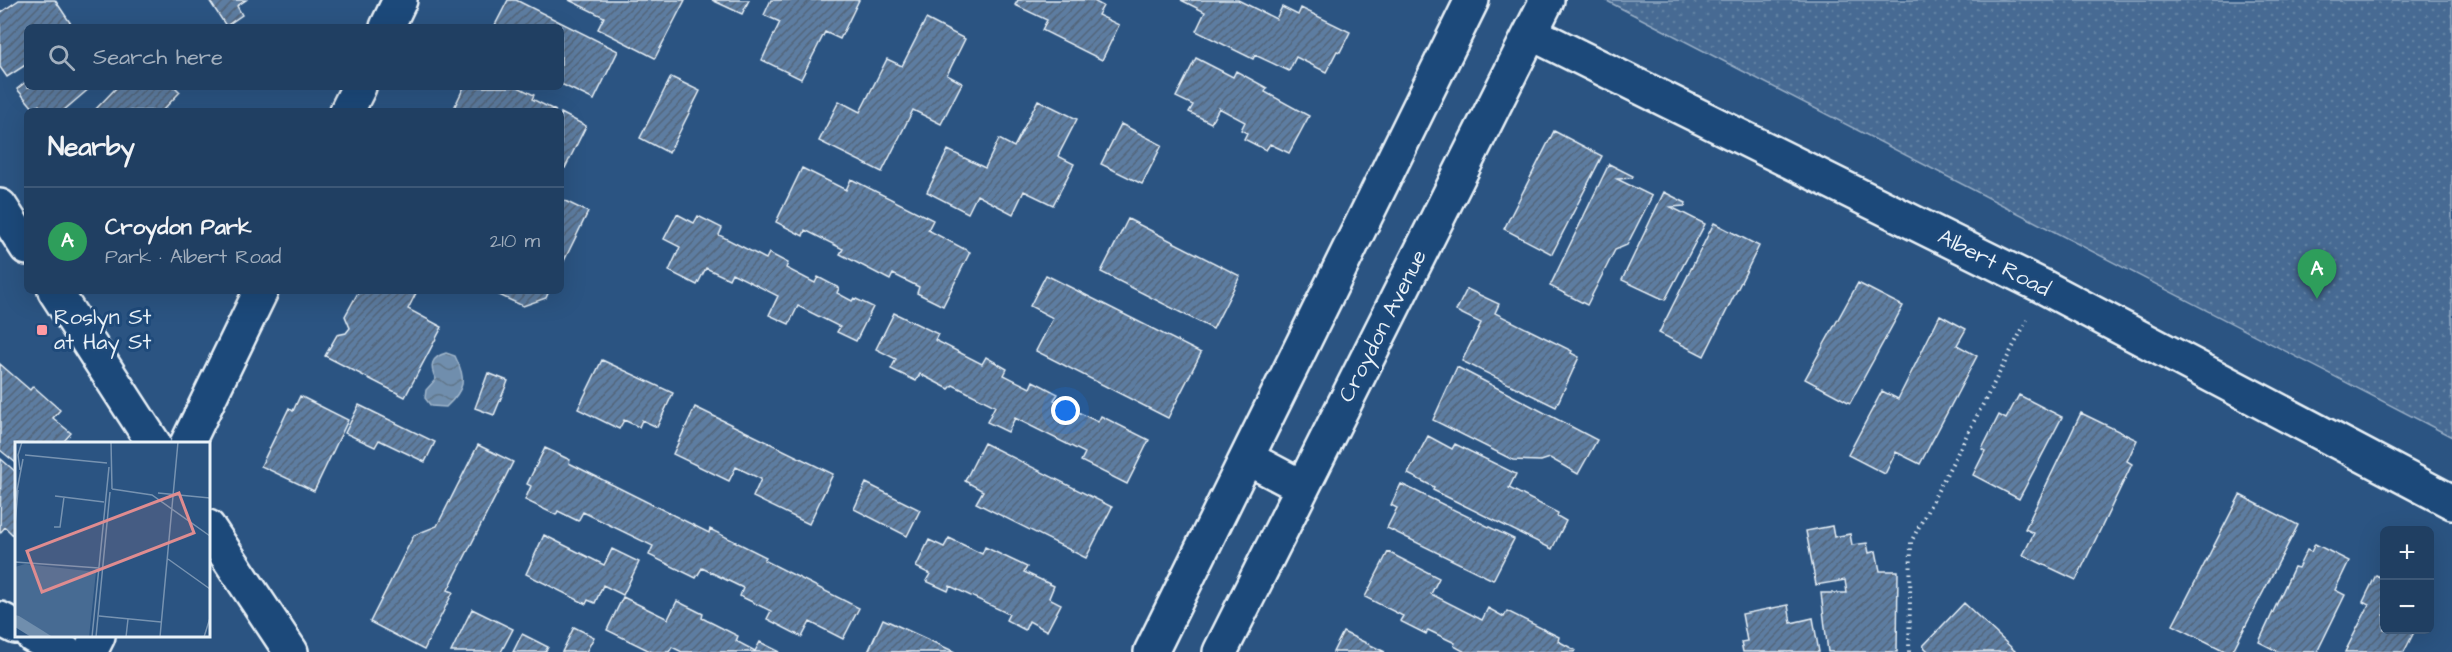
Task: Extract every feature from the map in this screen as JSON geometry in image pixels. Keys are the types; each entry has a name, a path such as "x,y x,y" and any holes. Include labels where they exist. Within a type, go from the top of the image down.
{"street":[{"path":"388,24 400,0"},
{"path":"1151,652 1473,0"},
{"name":"Croydon Avenue","path":"1221,652 1547,0"},
{"name":"Albert Road","path":"1531,33 2044,287 2452,502"},
{"path":"348,108 358,90"},
{"path":"0,206 24,243"},
{"path":"57,294 153,442"},
{"path":"188,442 260,294"},
{"path":"1247,458 1302,487"},
{"path":"210,531 291,652"},
{"path":"0,619 15,626"},
{"path":"35,637 65,652"},
{"path":"90,652 98,637"}],"path":[{"path":"1909,652 1911,542 2044,287"}],"shaded area":[{"path":"1605,0 2452,0 2452,437"}],"water":[{"path":"446,353 455,356 461,372 462,384 457,395 446,407 431,406 425,398 426,390 436,379 432,366 437,357"}],"building":[{"path":"19,0 55,0 71,24 24,24 24,66 7,77 0,67 0,13"},
{"path":"209,0 246,0 237,6 242,15 229,24 225,24"},
{"path":"508,0 516,0 564,24 496,24"},
{"path":"569,0 685,0 655,58 598,29 604,17"},
{"path":"712,0 749,0 742,14"},
{"path":"771,0 859,0 840,39 825,32 801,79 762,60 780,22 764,15"},
{"path":"1018,0 1092,0 1103,6 1098,15 1119,25 1102,60 1042,30 1047,20 1015,5"},
{"path":"1181,0 1238,0 1276,19 1282,7 1298,15 1301,8 1350,32 1326,72 1296,57 1289,71 1255,55 1253,59 1196,31 1205,12"},
{"path":"926,19 965,39 947,75 962,83 941,124 913,110 882,172 819,141 839,101 860,112 887,59 902,66"},
{"path":"564,24 618,51 594,100 564,85"},
{"path":"1196,58 1233,77 1236,71 1267,88 1265,92 1309,116 1289,153 1270,144 1266,150 1244,139 1247,133 1241,130 1245,122 1219,108 1211,123 1189,112 1193,105 1176,97"},
{"path":"671,77 700,91 669,153 640,138"},
{"path":"24,83 24,90 88,90 66,108 42,108 39,105 33,108 17,89"},
{"path":"114,90 178,90 180,92 165,108 97,108"},
{"path":"463,90 524,90 534,95 532,99 550,108 454,108"},
{"path":"1038,100 1077,119 1058,156 1074,164 1053,205 1024,191 1013,214 977,195 968,213 927,192 948,150 985,168 999,139 1014,147"},
{"path":"564,115 586,126 564,168"},
{"path":"1121,124 1162,145 1142,184 1101,164"},
{"path":"1554,131 1602,156 1552,254 1504,229"},
{"path":"1609,164 1633,176 1617,179 1652,196 1627,245 1615,250 1587,305 1550,286"},
{"path":"802,168 846,190 851,179 933,220 928,230 970,252 943,306 917,293 919,287 893,274 890,280 840,254 843,249 805,230 803,236 776,222"},
{"path":"1664,192 1686,203 1685,206 1671,207 1705,224 1665,300 1622,280"},
{"path":"564,200 588,212 564,261"},
{"path":"677,214 694,223 698,216 722,228 719,235 766,259 769,253 788,263 786,268 815,283 818,277 839,288 837,293 852,301 854,298 873,307 856,341 837,332 840,327 798,306 789,324 769,315 778,296 732,273 729,279 706,268 697,285 669,271 680,247 664,239"},
{"path":"1128,219 1240,276 1213,329 1101,272"},
{"path":"1714,223 1759,246 1704,356 1659,333"},
{"path":"1046,275 1201,353 1168,418 1036,351 1053,318 1030,306"},
{"path":"1858,283 1903,306 1850,403 1805,379"},
{"path":"1467,289 1499,304 1495,313 1572,351 1571,353 1579,357 1556,407 1462,361 1481,323 1456,311"},
{"path":"357,294 416,294 408,309 442,327 405,397 325,356 337,335 346,333 350,328 345,316"},
{"path":"497,294 548,294 546,298 523,306"},
{"path":"894,313 938,334 935,340 982,364 986,357 1007,369 1004,375 1030,388 1033,381 1058,394 1054,400 1098,422 1101,416 1149,440 1127,484 1081,461 1085,453 1015,418 1008,432 987,422 995,406 953,385 949,389 920,374 916,381 891,369 896,359 876,349"},
{"path":"1940,315 1966,329 1957,345 1977,356 1920,464 1896,452 1885,474 1848,455 1882,391 1898,399"},
{"path":"602,360 673,393 657,427 642,420 639,427 624,420 619,429 578,409"},
{"path":"0,364 30,390 33,386 60,410 53,418 71,433 65,442 15,442 15,462 0,450"},
{"path":"1457,367 1597,440 1578,474 1550,458 1541,461 1513,460 1433,420"},
{"path":"488,373 508,381 494,415 475,408"},
{"path":"2019,395 2062,417 2019,499 1973,475 1985,451 1982,449 1999,415 2006,419"},
{"path":"300,396 348,420 314,491 261,466 289,408 293,411"},
{"path":"359,405 435,442 425,462 379,440 375,447 345,433"},
{"path":"695,407 833,474 809,524 753,497 761,479 736,467 729,481 673,454"},
{"path":"2081,413 2137,440 2127,461 2132,464 2076,580 2023,555 2034,533 2025,529"},
{"path":"1428,436 1452,449 1455,444 1516,474 1509,488 1558,513 1557,516 1566,521 1552,549 1433,490 1434,487 1408,474"},
{"path":"984,443 1112,507 1086,558 976,503 983,491 965,481"},
{"path":"478,445 513,462 448,590 453,592 424,650 370,622 414,535 437,526"},
{"path":"545,448 570,460 569,463 709,533 710,529 766,557 764,560 859,608 843,639 810,622 802,637 767,619 771,611 740,596 743,588 702,568 696,578 649,555 653,546 583,512 578,521 558,511 556,515 525,500 531,486 527,484"},
{"path":"1,459 15,471 15,537 5,527 0,533"},
{"path":"866,483 920,510 907,536 854,509"},
{"path":"1401,484 1514,539 1493,580 1387,528 1397,508 1391,505"},
{"path":"2240,495 2298,525 2232,652 2227,652 2173,625"},
{"path":"1832,526 1834,537 1850,534 1852,545 1867,543 1869,553 1876,551 1880,571 1898,571 1897,652 1828,652 1821,593 1847,593 1845,580 1816,585 1806,531"},
{"path":"544,535 604,565 612,549 639,562 623,595 603,585 595,603 588,600 586,604 526,574"},
{"path":"949,538 982,554 985,547 1027,567 1024,572 1054,586 1049,598 1061,604 1047,631 1029,621 1025,630 1006,620 1009,614 950,586 948,591 926,581 930,574 916,567 929,540 944,547"},
{"path":"2315,544 2349,561 2335,590 2345,595 2317,652 2279,652 2259,642 2294,567 2298,568 2307,550 2311,552"},
{"path":"1388,552 1439,578 1431,594 1482,620 1488,608 1504,617 1507,611 1559,637 1558,641 1575,650 1574,652 1465,652 1454,646 1455,643 1428,630 1426,634 1400,621 1403,616 1365,597"},
{"path":"2376,575 2380,577 2380,634 2413,634 2404,652 2345,652 2369,605 2363,602"},
{"path":"623,597 668,619 677,601 703,614 702,618 738,636 736,641 755,651 760,642 780,652 682,652 672,647 669,652 652,652 607,630"},
{"path":"1964,603 2016,652 1929,652 1923,646"},
{"path":"1788,605 1791,623 1813,618 1819,652 1743,652 1741,642 1747,641 1742,614"},
{"path":"472,609 513,629 501,652 451,652"},
{"path":"883,619 955,652 868,652"},
{"path":"574,627 594,637 586,652 562,652"},
{"path":"1343,632 1385,652 1333,652"},
{"path":"522,634 548,647 545,652 513,652"}],"place":[{"name":"Croydon Park","path":"2317,299"},
{"name":"Roslyn St at Hay St","path":"42,330"}]}
